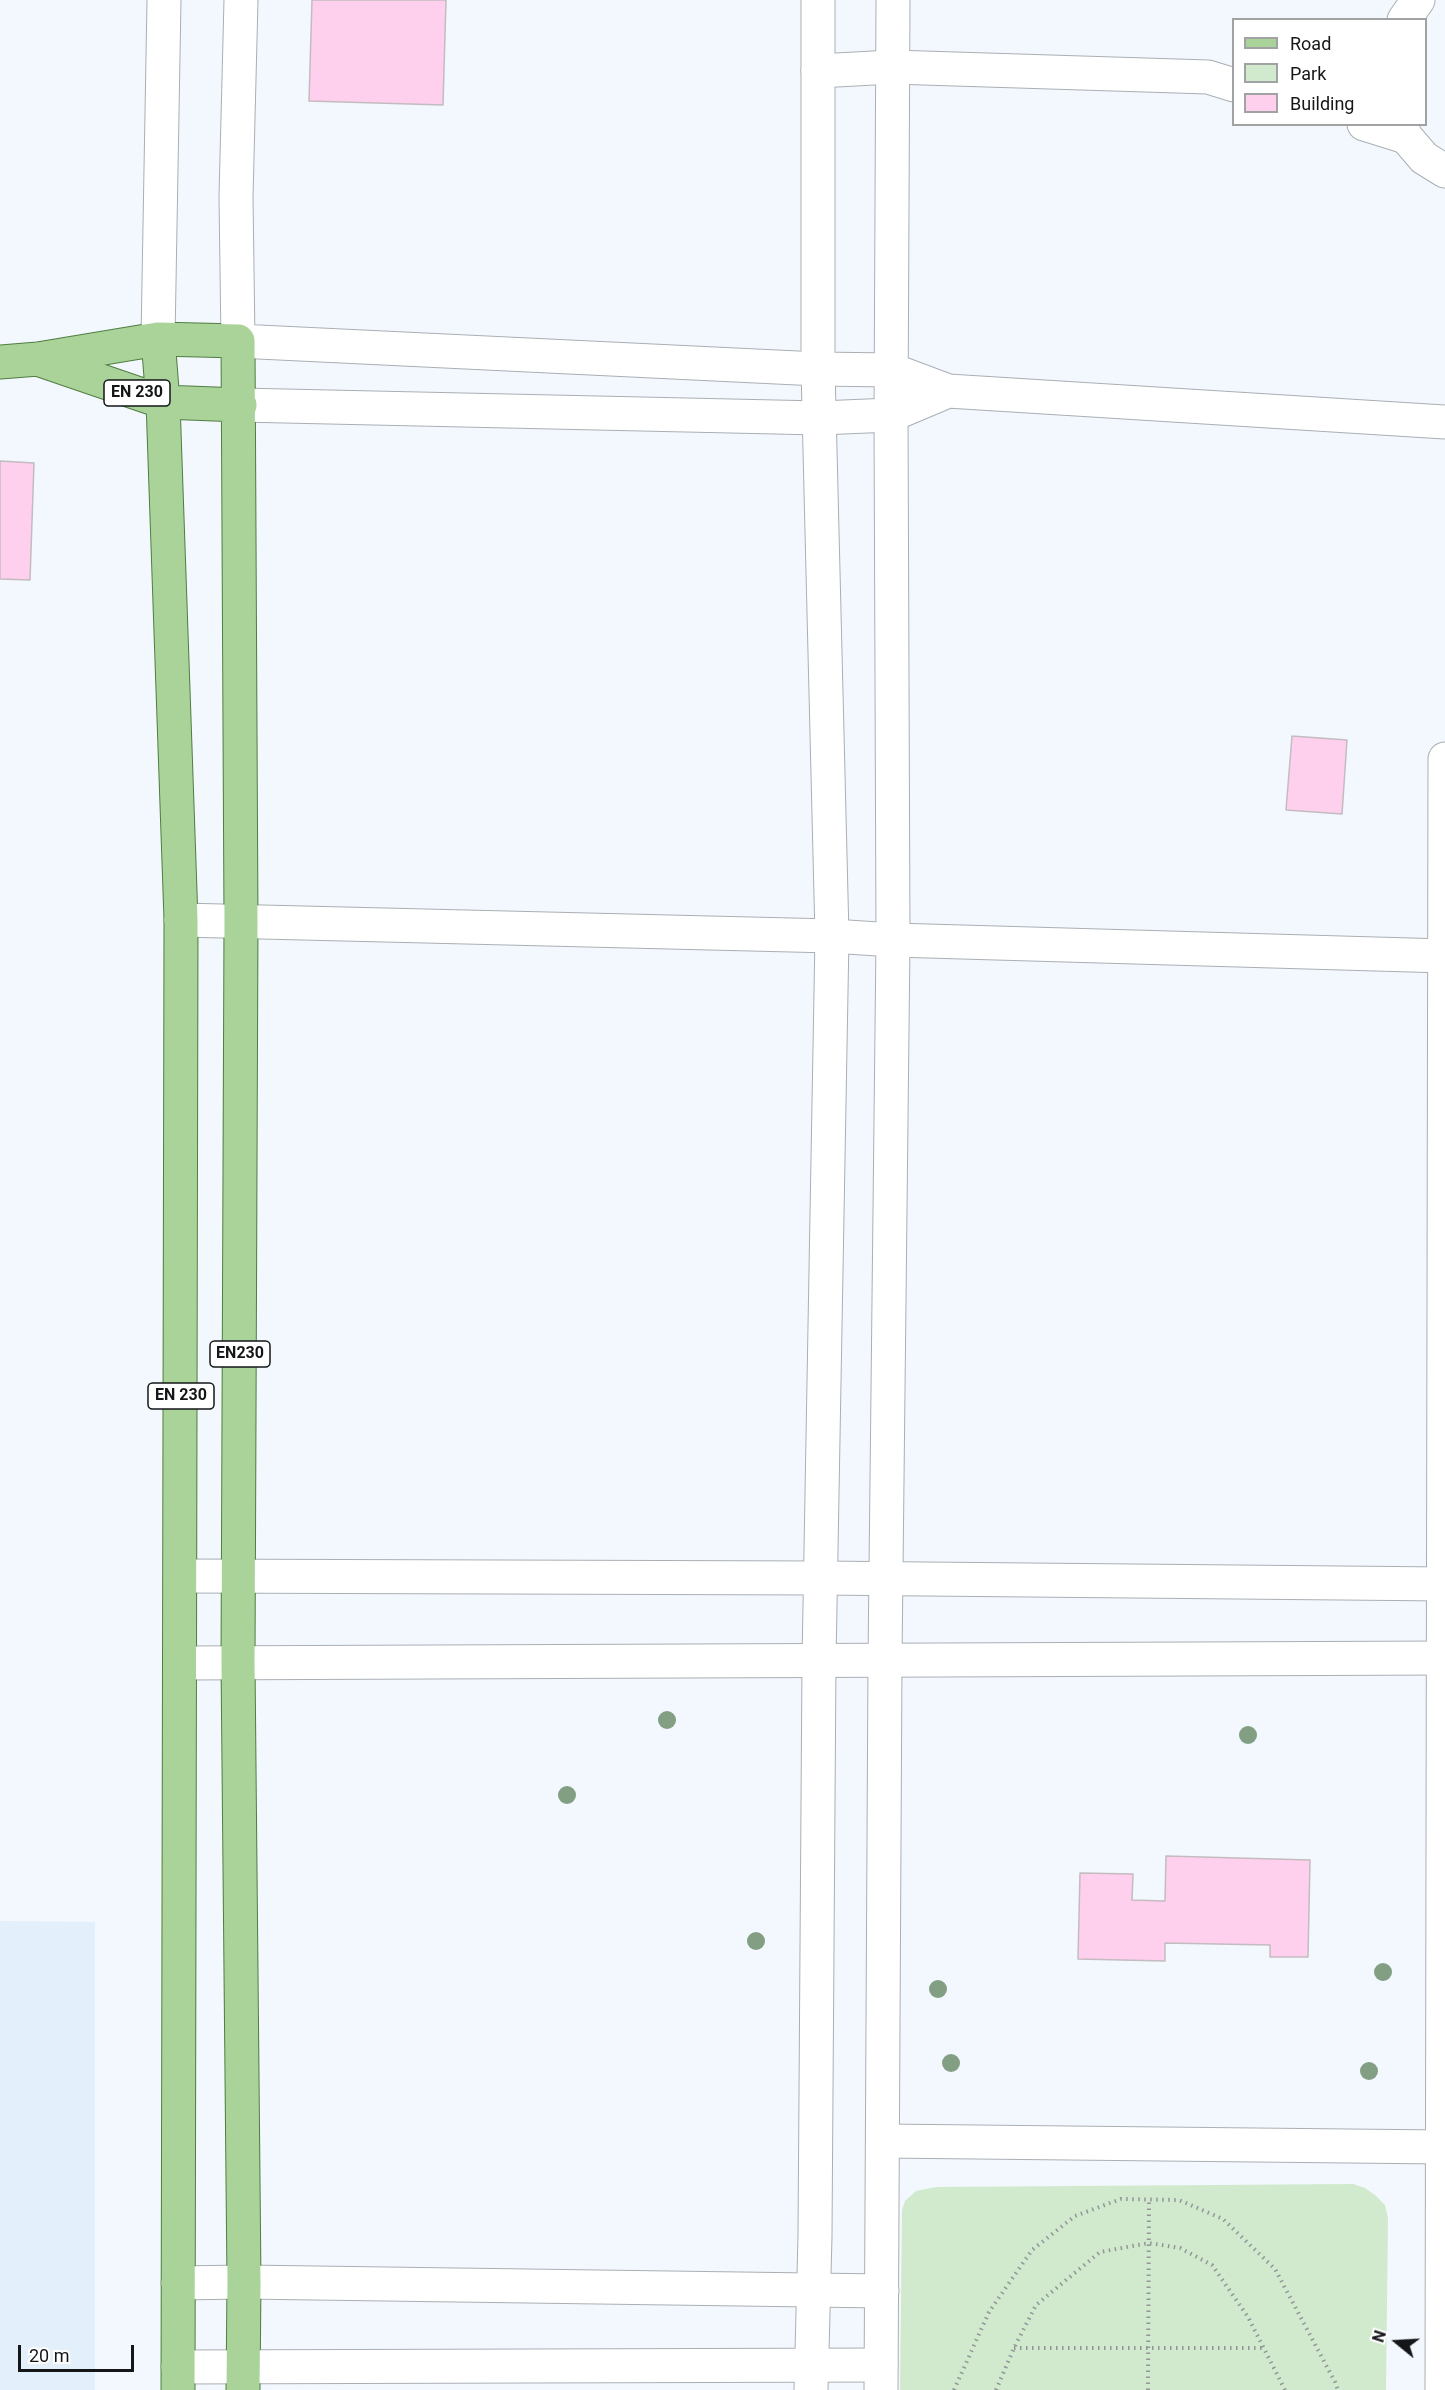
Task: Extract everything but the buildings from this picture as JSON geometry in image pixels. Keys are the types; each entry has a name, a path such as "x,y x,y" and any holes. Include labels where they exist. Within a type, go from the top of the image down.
{"main road":[{"name":"EN 230","path":"0,362 38,359 158,339 238,340"},
{"path":"158,339 163,402"},
{"name":"EN230","path":"238,340 241,921 238,1662 243,2379"},
{"name":"EN 230","path":"38,359 163,402 240,405"},
{"name":"EN 230","path":"163,402 181,920 178,2379"}],"street":[{"path":"158,339 164,0"},
{"path":"241,0 236,197 238,340 818,369 892,370 948,391 1445,422"},
{"path":"811,2378 814,2291 819,1661 832,936 818,369 818,0"},
{"path":"178,2379 881,2378 885,1660 893,940 891,415 893,0"},
{"path":"818,70 892,67 1225,76"},
{"path":"1375,126 1403,131 1424,158 1445,171"},
{"path":"240,405 820,418 891,415 948,391"},
{"path":"1442,2390 1445,759"},
{"path":"181,920 832,936 893,940 1445,956"},
{"path":"181,1576 821,1578 1445,1584"},
{"path":"181,1664 1444,1658"},
{"path":"883,2141 1442,2147"},
{"path":"178,2283 882,2291"}],"path":[{"path":"954,2390 989,2312 1032,2250 1075,2216 1122,2199 1179,2200 1223,2220 1275,2269 1338,2390"},
{"path":"1148,2390 1149,2199"},
{"path":"996,2390 1036,2305 1100,2252 1149,2243 1180,2248 1212,2265 1248,2317 1285,2390"},
{"path":"1014,2348 1264,2348"}],"shaded area":[{"path":"0,1921 95,1922 95,2390 0,2390"}],"green space":[{"path":"1353,2184 1365,2188 1376,2196 1385,2205 1388,2218 1386,2390 900,2390 902,2210 905,2201 916,2191 936,2187"}]}
